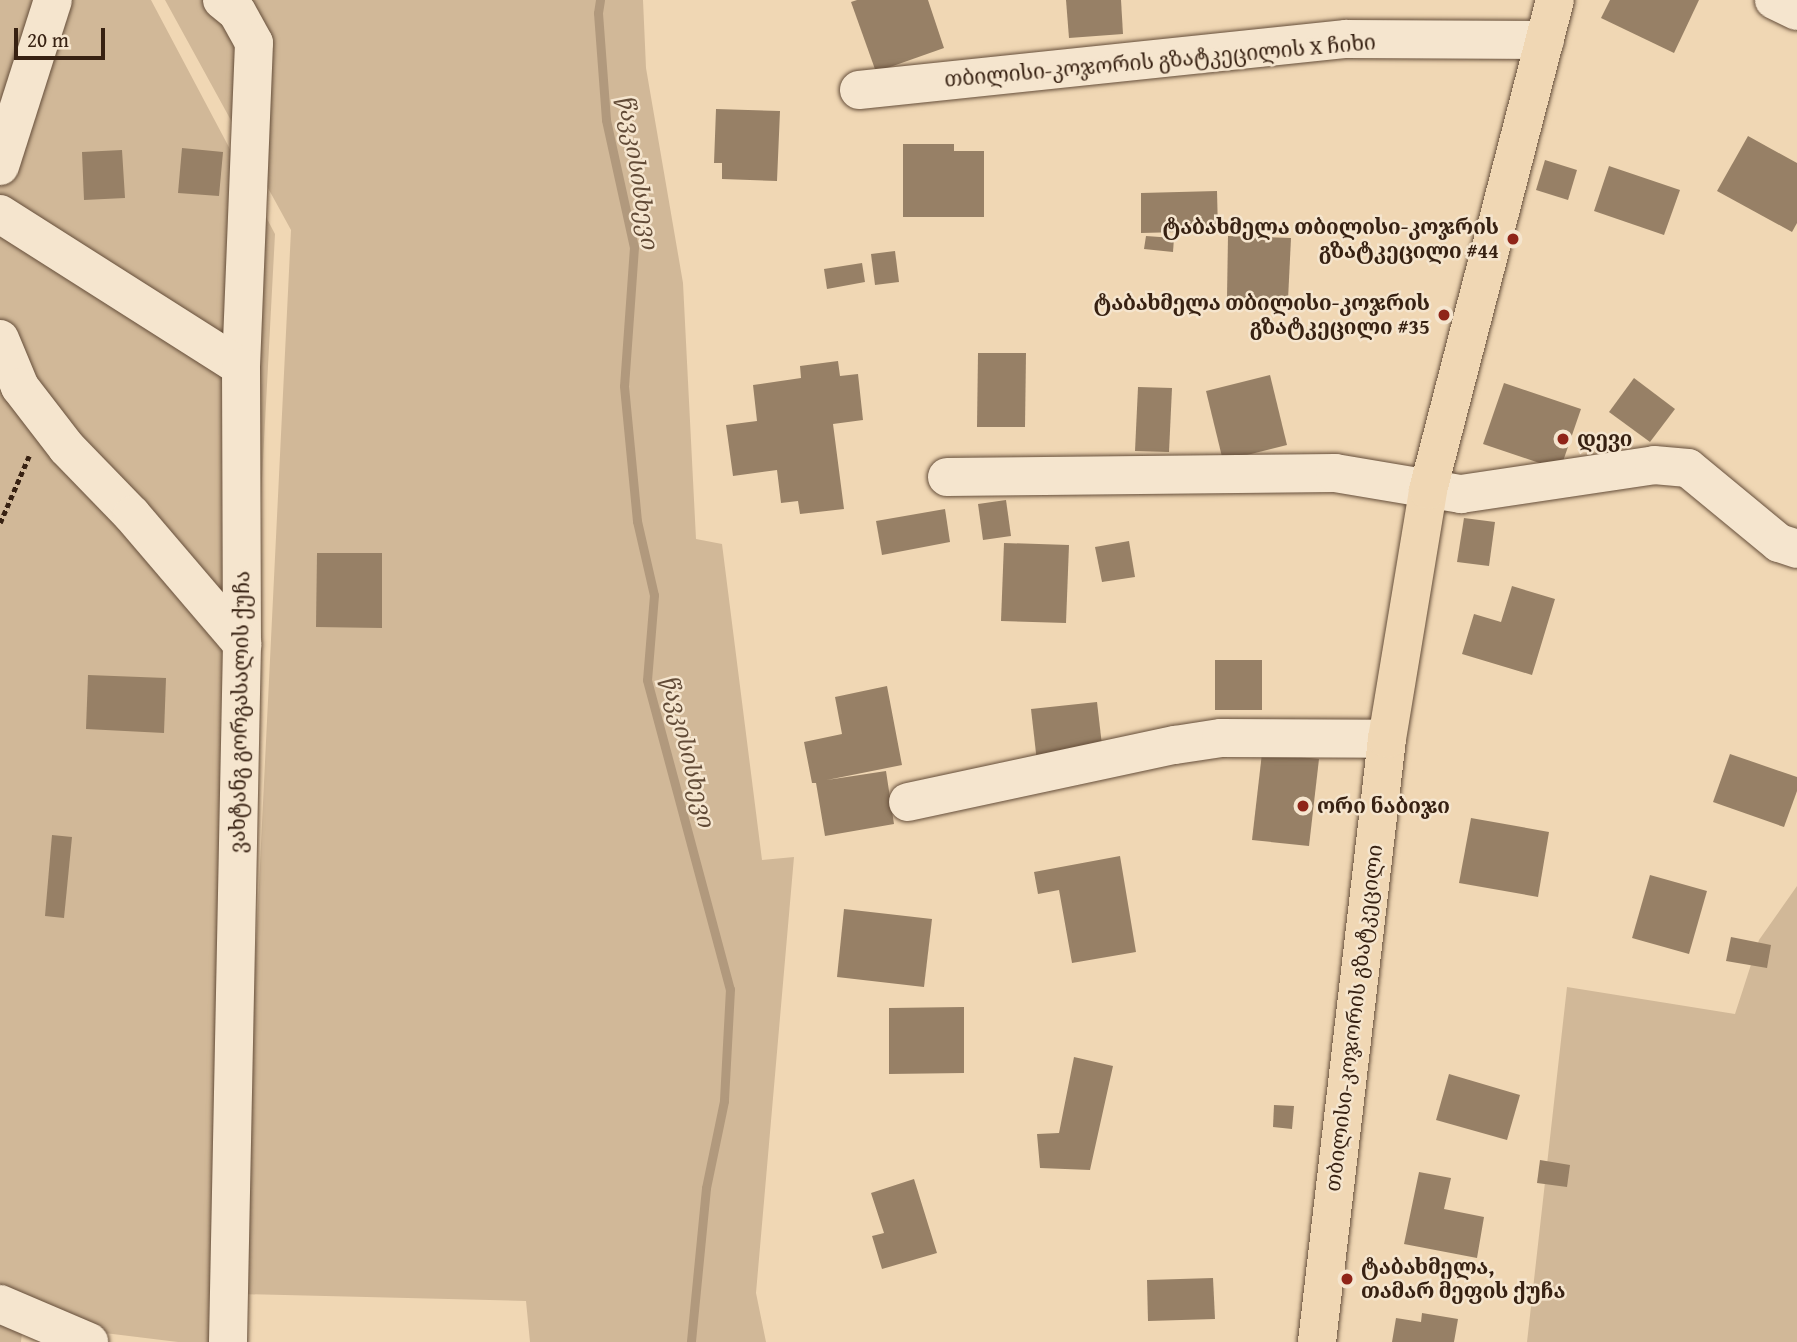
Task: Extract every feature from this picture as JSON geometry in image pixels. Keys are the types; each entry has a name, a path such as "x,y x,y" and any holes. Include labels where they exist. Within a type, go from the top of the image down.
{"main road":[{"name":"თბილისი-კოჯორის გზატკეცილი","path":"1317,1342 1387,739 1428,490 1555,0"}],"street":[{"path":"0,166 53,0"},
{"name":"ვახტანგ გორგასალის ქუჩა","path":"222,0 237,12 254,43 241,368 242,644 228,1342"},
{"path":"1774,0 1797,11"},
{"name":"თბილისი-კოჯორის გზატკეცილის X ჩიხი","path":"859,90 1346,39 1545,40"},
{"path":"0,214 241,368"},
{"path":"0,340 20,387 67,449 132,515 242,644"},
{"path":"947,477 1335,473 1461,494 1654,465 1688,468 1779,543 1797,549"},
{"path":"908,802 1175,745 1222,738 1387,739"},
{"path":"0,1304 89,1342"}],"path":[{"path":"0,523 44,419"}],"shaded area":[{"path":"0,0 151,0 275,234 229,1102 213,1342 178,1342 23,1323 21,1342 0,1342"},
{"path":"165,0 643,0 646,68 683,283 696,539 722,544 762,860 794,857 756,1293 766,1342 530,1342 526,1301 239,1294 291,230"},
{"path":"1797,886 1797,1342 1527,1342 1567,987 1735,1014 1759,940"}],"building":[{"path":"928,0 944,48 876,72 851,2"},
{"path":"1066,0 1121,0 1123,34 1069,38"},
{"path":"1610,0 1699,0 1674,53 1601,18"},
{"path":"716,109 780,111 777,181 722,179 722,163 714,163"},
{"path":"1748,136 1797,163 1797,223 1792,232 1717,191"},
{"path":"903,144 954,144 954,151 984,151 984,217 903,217"},
{"path":"182,148 223,152 219,196 178,193"},
{"path":"122,150 125,198 84,200 82,152"},
{"path":"1545,160 1577,170 1568,200 1536,190"},
{"path":"1609,166 1680,190 1664,235 1594,211"},
{"path":"1217,191 1218,231 1141,233 1141,193"},
{"path":"1146,236 1174,238 1173,252 1144,249"},
{"path":"1228,236 1291,238 1288,300 1227,298"},
{"path":"895,251 899,282 875,285 871,254"},
{"path":"862,263 865,282 827,289 824,269"},
{"path":"978,353 1026,353 1025,427 977,427"},
{"path":"838,361 840,376 858,374 863,420 833,424 844,509 800,514 798,501 781,503 777,470 733,476 726,425 757,421 753,385 801,378 800,366"},
{"path":"1270,375 1287,445 1223,461 1206,391"},
{"path":"1634,378 1675,409 1650,442 1609,412"},
{"path":"1504,383 1581,409 1560,470 1483,444"},
{"path":"1138,387 1172,388 1169,452 1135,451"},
{"path":"1006,500 1011,536 983,540 978,504"},
{"path":"945,509 950,542 882,555 876,521"},
{"path":"1464,518 1495,522 1489,566 1457,562"},
{"path":"1129,541 1135,577 1102,582 1095,547"},
{"path":"1004,543 1069,545 1066,623 1001,621"},
{"path":"317,553 382,553 382,628 316,627"},
{"path":"1512,586 1555,599 1532,675 1462,654 1474,614 1501,622"},
{"path":"1215,660 1262,660 1262,710 1215,710"},
{"path":"88,675 166,678 164,733 86,729"},
{"path":"887,686 902,765 827,780 886,771 894,824 825,836 816,783 812,783 804,742 842,734 835,697"},
{"path":"1097,702 1103,754 1037,762 1031,709"},
{"path":"1262,753 1319,759 1309,846 1252,840"},
{"path":"1730,754 1797,777 1797,791 1784,827 1713,802"},
{"path":"1471,818 1549,832 1538,897 1459,883"},
{"path":"52,835 72,837 64,918 45,916"},
{"path":"1120,856 1136,952 1072,963 1059,890 1038,894 1034,872"},
{"path":"1650,875 1707,891 1689,954 1632,938"},
{"path":"844,909 932,919 924,987 837,977"},
{"path":"1731,937 1771,945 1767,968 1726,961"},
{"path":"964,1007 964,1073 889,1074 889,1008"},
{"path":"1074,1057 1113,1066 1090,1170 1040,1168 1037,1134 1059,1133"},
{"path":"1449,1074 1520,1095 1507,1140 1436,1120"},
{"path":"1274,1105 1294,1106 1292,1129 1273,1127"},
{"path":"1540,1160 1570,1165 1567,1187 1537,1183"},
{"path":"1419,1172 1451,1178 1444,1209 1484,1217 1477,1258 1404,1244"},
{"path":"914,1179 937,1253 882,1269 872,1236 884,1233 871,1193"},
{"path":"1213,1278 1215,1319 1148,1321 1147,1280"},
{"path":"1422,1313 1458,1319 1454,1342 1392,1342 1396,1318 1421,1322"}],"waterway":[{"name":"წავკისისხევი","path":"600,0 598,13 606,120 634,247 624,386 637,521 654,595 647,680 730,989 724,1101 706,1188 691,1342"}],"place":[{"name":"ტაბახმელა თბილისი-კოჯრის გზატკეცილი #44","path":"1513,239"},
{"name":"ტაბახმელა თბილისი-კოჯრის გზატკეცილი #35","path":"1444,315"},
{"name":"დევი","path":"1563,439"},
{"name":"ორი ნაბიჯი","path":"1303,806"},
{"name":"ტაბახმელა, თამარ მეფის ქუჩა","path":"1347,1279"}]}
